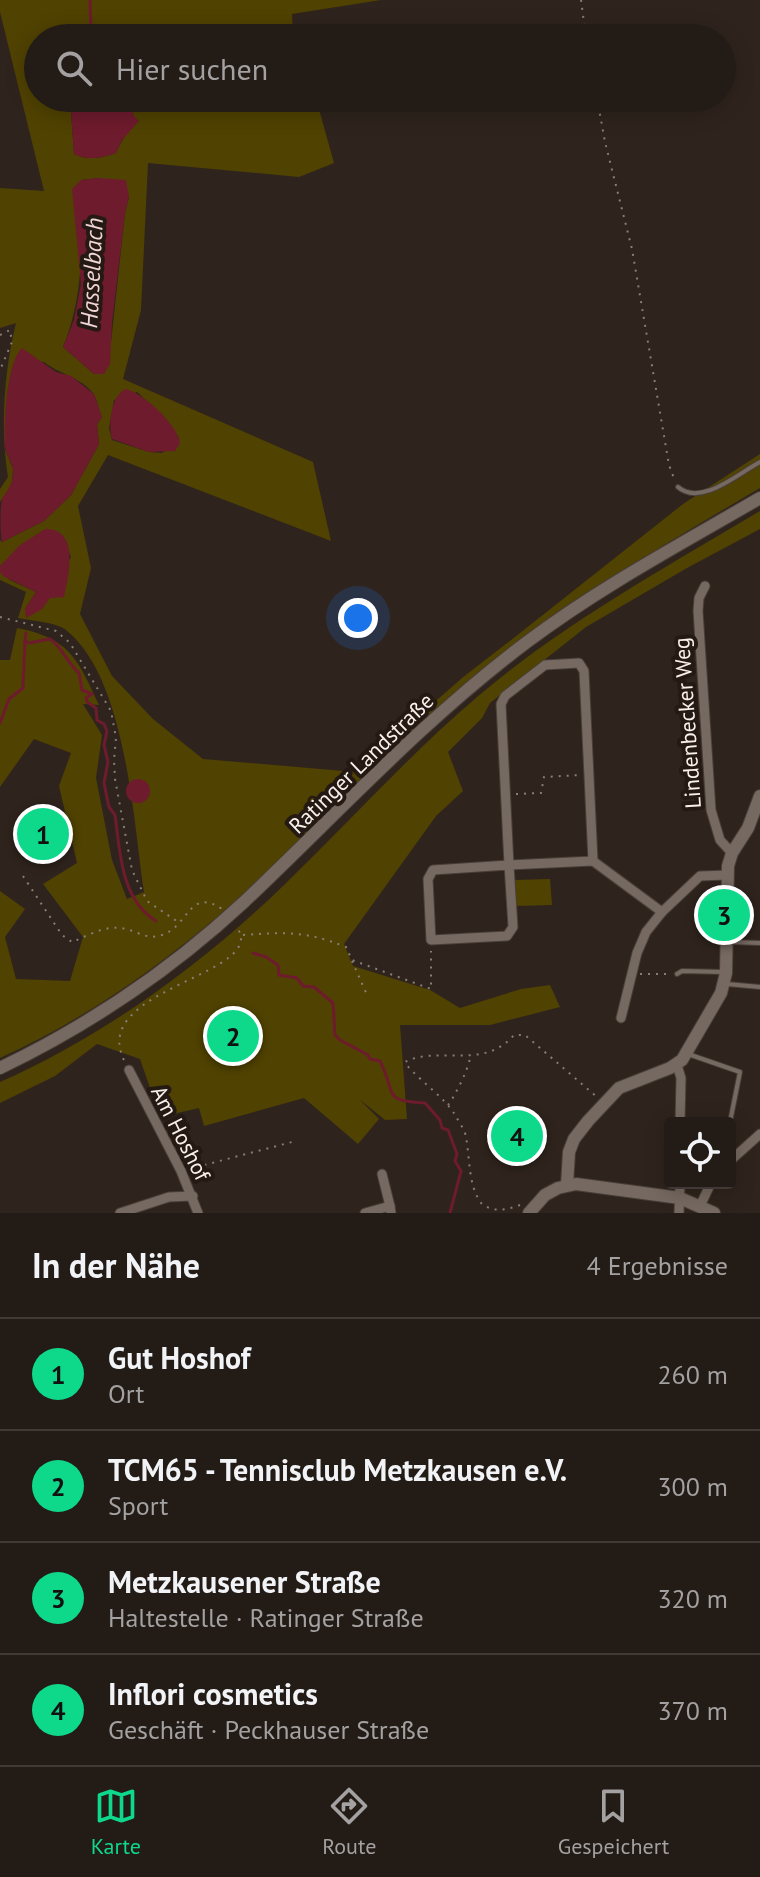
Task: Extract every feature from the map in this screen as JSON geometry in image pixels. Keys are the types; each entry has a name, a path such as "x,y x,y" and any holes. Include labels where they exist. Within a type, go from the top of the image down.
{"main road":[{"name":"Ratinger Landstraße","path":"0,1068 112,1006 172,965 244,902 413,738 495,667 600,591 760,498"},
{"path":"567,1185 568,1161 574,1139 619,1088 677,1065 686,1054 725,978 728,875 732,853 748,828 760,796"},
{"path":"530,1211 545,1195 567,1185 585,1184 680,1198 714,1213"}],"street":[{"name":"Lindenbecker Weg","path":"705,586 699,598 698,611 711,810 720,840 732,853"},
{"path":"593,861 582,666 575,662 549,663 502,700 509,865 513,927 507,936 431,940 428,879 433,870 509,865 593,861 662,912"},
{"path":"621,1018 641,941 662,912 700,876 728,875"},
{"path":"677,1065 681,1078 680,1117"},
{"name":"Am Hoshof","path":"129,1070 181,1171 198,1213"},
{"path":"736,1156 760,1134"},
{"path":"365,1213 390,1209 382,1174"},
{"path":"679,1213 680,1189"},
{"path":"700,1206 708,1189"},
{"path":"120,1213 169,1197 193,1196"}],"lane":[{"path":"678,487 686,493 706,492 760,462"},
{"path":"726,942 760,943"},
{"path":"677,974 682,971 760,987"},
{"path":"686,1054 740,1072 731,1117"}],"path":[{"path":"581,0 584,24"},
{"path":"600,112 632,249 669,465 678,487"},
{"path":"0,335 10,330 12,342 0,370"},
{"path":"0,617 56,631 70,643 103,699 115,724 115,779 132,870 147,901 179,923"},
{"path":"506,794 541,793 544,777 589,775"},
{"path":"23,876 62,935 72,942 108,928 122,928 157,938 170,932 196,903 212,902 222,908"},
{"path":"129,1070 119,1044 121,1029 130,1015 227,960 238,949 242,936 237,927"},
{"path":"242,936 286,932 310,935 346,947 368,997"},
{"path":"352,960 431,989 431,940"},
{"path":"631,974 677,974"},
{"path":"530,1211 521,1205 505,1213 488,1211 482,1204 474,1187 465,1132 448,1105 421,1077 407,1068 405,1062 414,1058 471,1057 506,1044 514,1035 525,1035 604,1103"},
{"path":"448,1105 456,1094 456,1087 467,1071 471,1057"},
{"path":"181,1171 292,1142"}],"shaded area":[{"path":"0,0 381,0 292,14 292,24 24,24 24,110 0,12"},
{"path":"25,112 71,112 74,154 95,158 116,153 132,124 131,112 320,112 334,163 299,177 148,163 141,310 123,379 313,462 331,541 108,455 78,506 91,568 80,614 112,676 153,719 203,759 355,772 462,678 683,504 760,454 760,488 613,577 507,650 407,735 217,917 140,977 86,1013 0,1058 0,891 25,909 5,937 16,979 70,981 83,937 43,884 77,863 59,786 71,753 34,739 0,787 0,660 10,660 17,628 49,638 70,653 92,689 99,705 83,704 102,735 96,778 112,860 127,899 144,892 123,752 102,681 86,652 62,627 18,618 26,592 0,580 0,572 36,592 25,609 42,609 71,557 61,534 0,566 0,540 2,542 44,521 71,495 99,444 97,424 102,417 93,393 76,379 44,362 13,365 8,389 5,449 4,400 16,323 0,328 0,188 44,191","holes":["99,178 129,197 111,342 94,374 63,347 79,285 81,180","137,392 164,417 179,438 162,453 112,440 109,428 114,400"]},
{"path":"5,449 13,469 12,485 0,502 0,489 8,477"},
{"path":"760,511 760,529 586,627 490,703 482,718 448,752 463,791 436,816 344,944 353,966 430,990 460,1008 521,989 550,985 560,1007 490,1025 400,1025 407,1119 385,1120 359,1099 379,1119 358,1144 304,1098 204,1126 199,1108 160,1117 140,1059 97,1044 55,1076 0,1103 0,1082 39,1064 113,1021 184,971 251,916 427,743 510,670 615,598"},
{"path":"550,879 552,905 516,906 515,880"}],"water":[{"path":"71,112 133,112 139,121 122,140 116,153 95,158 74,154"},
{"path":"81,180 126,180 129,197 112,323 110,364 104,374 94,374 63,347 74,320 81,284 72,189"},
{"path":"22,348 56,372 71,376 94,394 102,417 97,424 99,444 71,495 44,521 2,542 2,499 13,475 5,446 7,394 12,367"},
{"path":"125,389 148,402 171,424 180,441 175,451 149,452 112,439 112,411 116,398"},
{"path":"45,529 56,531 68,545 70,555 66,588 64,597 50,598 42,609 26,618 25,609 36,592 3,576 0,566 20,545"},
{"path":"138,779 146,783 150,791 146,799 138,803 130,799 126,791 130,783"}],"waterway":[{"name":"Hasselbach","path":"90,0 91,24"},
{"name":"Hasselbach","path":"26,633 25,641 29,643 50,639 79,673 82,690 92,694 86,698 87,702 96,708 97,720 104,724 107,731 104,745 108,762 104,783 109,807 115,815 124,874 136,901 156,921"},
{"path":"0,723 9,699 23,688 25,641"},
{"name":"Hasselbach","path":"253,953 278,965 279,975 297,978 303,986 314,987 333,1003 335,1035 370,1059 380,1061 392,1094 402,1100 425,1103 440,1120 442,1128 448,1130 457,1154 455,1161 461,1171 450,1213"}],"place":[{"name":"Gut Hoshof","path":"43,834"},
{"name":"Metzkausener Straße","path":"724,915"},
{"name":"TCM65 - Tennisclub Metzkausen e.V.","path":"233,1036"},
{"name":"Inflori cosmetics","path":"517,1136"}]}
